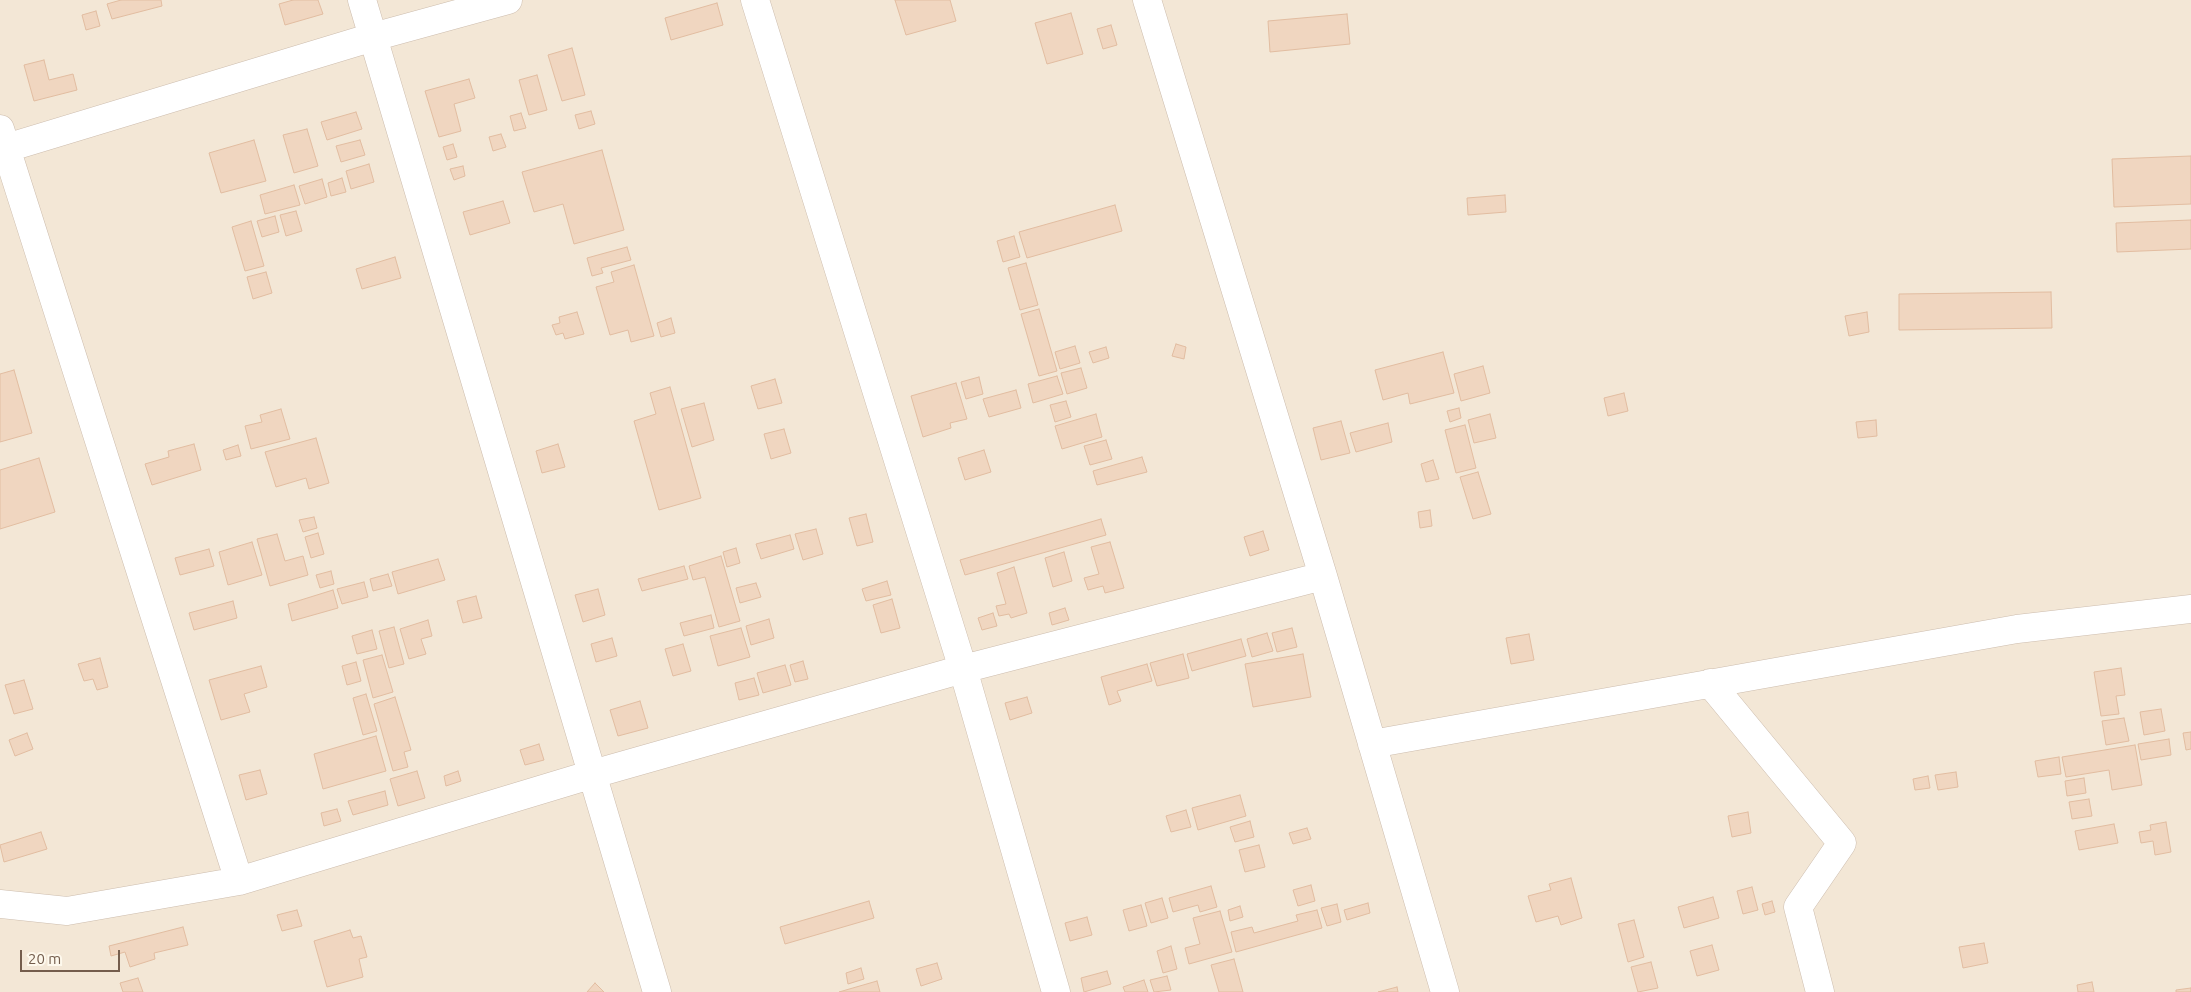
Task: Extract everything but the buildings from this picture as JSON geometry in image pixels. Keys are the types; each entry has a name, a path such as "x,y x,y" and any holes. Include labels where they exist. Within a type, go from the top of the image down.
{"street":[{"path":"362,0 657,992"},
{"path":"239,881 2,143 508,0"},
{"path":"755,0 963,669 1056,992"},
{"path":"1147,0 1323,576 1445,992"},
{"path":"0,904 67,911 239,881 593,774 963,669 1323,576"},
{"path":"1372,744 1710,682 2017,629 2191,608"},
{"path":"1710,682 1842,844 1798,907 1820,992"}],"shaded area":[{"path":"0,0 2191,0 2191,992 0,992"}]}
